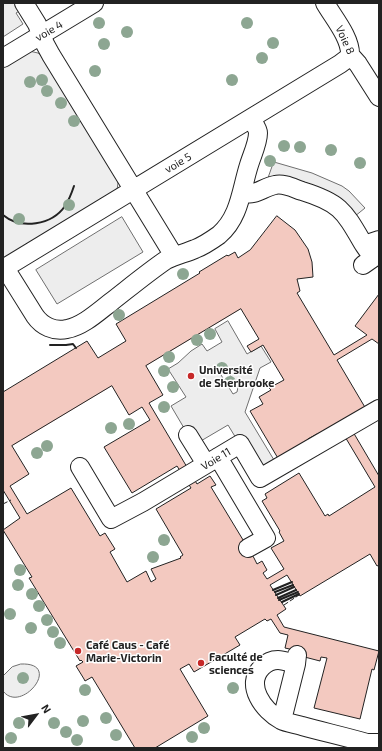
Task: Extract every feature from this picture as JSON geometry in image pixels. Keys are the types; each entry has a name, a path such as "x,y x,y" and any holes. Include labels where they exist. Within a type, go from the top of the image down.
{"lane":[{"path":"24,3 37,24 51,55 174,256"},
{"name":"voie 4","path":"3,58 94,3"},
{"name":"Voie 8","path":"325,3 348,41 350,55 358,64 379,97"},
{"name":"voie 5","path":"4,269 340,64 350,55"},
{"path":"4,269 38,320 46,327 61,330 71,328 93,316 163,262 174,256 197,249 220,234 233,217 243,192 258,134 257,129 251,119"},
{"path":"243,192 252,194 272,186 279,185 324,198 335,204 371,242 373,258 363,265"},
{"path":"239,491 379,408"},
{"path":"188,435 239,491 266,538 248,548"},
{"name":"Voie 11","path":"80,467 111,519 143,502 240,444 260,478"},
{"path":"282,720 296,660 277,660 270,662 259,671 255,681 256,689 259,698 266,707 282,720 368,743 379,743"}],"shaded area":[{"path":"3,3 33,3 16,13 23,24 3,37"},
{"path":"29,51 38,53 42,56 117,178 118,183 117,190 3,263 3,65"},
{"path":"274,162 312,173 342,186 349,191 365,208 349,221 268,179"},
{"path":"122,217 143,252 57,304 36,270"},
{"path":"228,321 247,354 261,346 271,362 260,368 245,412 274,460 256,471 228,425 194,445 171,406 186,397 168,369 202,344 207,351 222,342 215,329","holes":["222,363 238,387 237,392 233,394 216,367"]},
{"path":"21,664 33,666 39,671 39,678 35,686 28,692 19,697 11,697 3,691 3,676 12,667"}],"building":[{"path":"277,216 295,230 308,249 312,262 313,277 297,279 300,291 297,293 334,355 367,335 355,326 379,294 379,344 372,339 337,360 366,409 346,420 379,476 379,565 377,566 370,554 300,596 287,575 270,585 286,609 277,615 284,627 379,651 374,670 372,669 360,719 314,708 327,658 321,657 320,661 293,654 294,650 285,648 288,635 280,633 271,619 267,621 265,619 235,637 240,645 194,672 189,664 180,669 208,716 155,748 135,748 92,677 85,681 76,666 83,662 81,660 80,661 29,578 32,577 3,530 20,518 3,490 3,392 87,341 98,358 126,341 116,324 227,255 228,256 235,252 238,258 250,250","holes":["241,309 259,339 247,346 251,352 263,345 284,380 269,388 271,390 259,397 263,404 250,411 279,460 309,442 308,439 317,434 318,437 338,425 375,487 329,516 328,514 325,516 299,473 265,494 267,498 262,501 280,531 279,532 284,541 271,548 284,569 267,579 263,573 267,570 262,561 257,564 211,487 216,485 210,476 197,484 149,403 163,395 146,366","112,386 129,415 142,407 150,420 104,447 132,493 177,466 191,488 156,509 183,555 180,557 181,558 151,569 156,579 151,582 146,571 127,582 110,552 115,549 105,533 100,536 71,488 27,514 10,486 29,474 12,446"]}],"fence":[{"path":"3,504 11,500"},
{"path":"284,605 299,595"}],"wall":[{"path":"3,215 10,220 27,224 52,218 65,206 74,186"},
{"path":"50,345 73,344 76,348"},
{"path":"273,590 292,582"},
{"path":"275,592 293,585"},
{"path":"276,595 294,587"},
{"path":"278,598 296,590"},
{"path":"279,600 298,592"},
{"path":"282,602 299,594"}],"place":[{"name":"Université de Sherbrooke","path":"191,376"},
{"name":"Café Caus - Café Marie-Victorin","path":"78,651"},
{"name":"Faculté de sciences","path":"201,663"}]}
